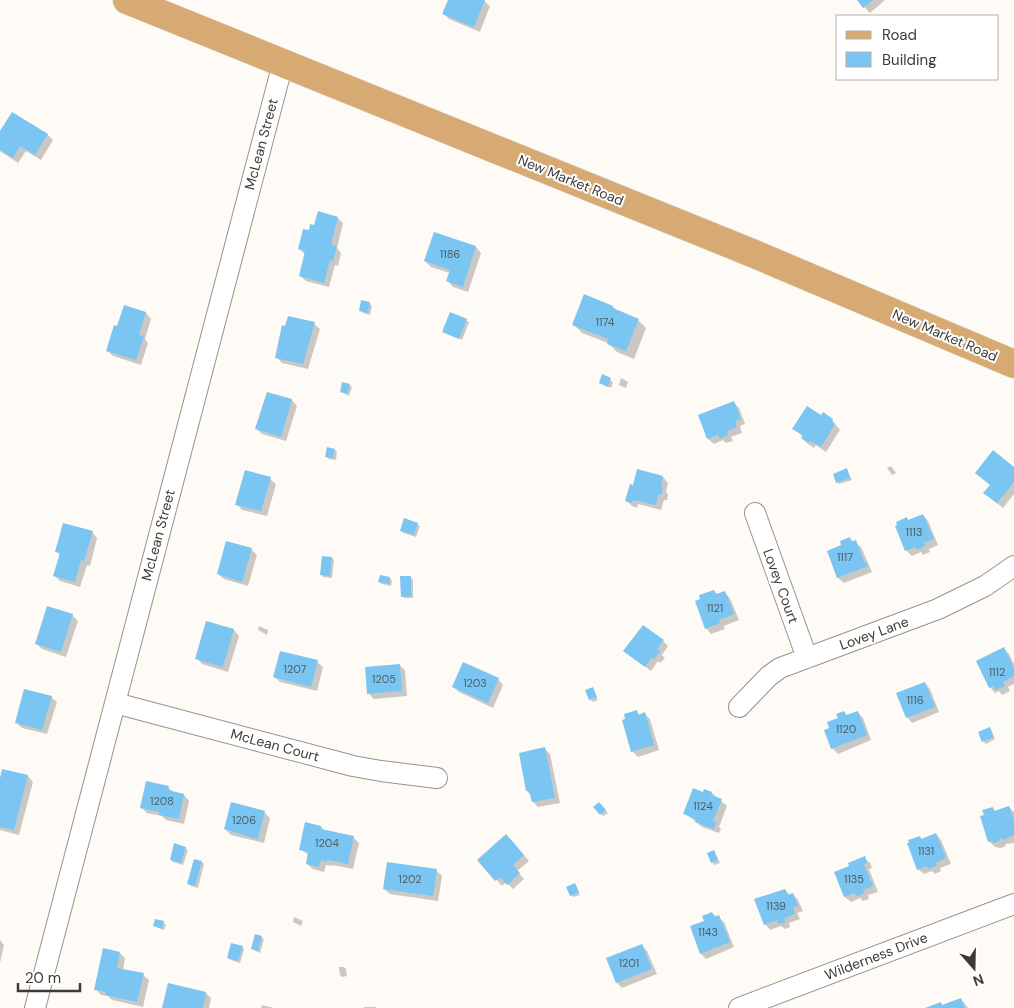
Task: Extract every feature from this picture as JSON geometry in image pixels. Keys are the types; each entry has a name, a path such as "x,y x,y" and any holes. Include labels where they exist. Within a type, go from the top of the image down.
{"main road":[{"name":"New Market Road","path":"127,0 752,253 1014,364"}],"street":[{"name":"McLean Street","path":"35,1008 282,63"},
{"name":"Lovey Court","path":"755,513 808,658"},
{"name":"Lovey Lane","path":"740,707 780,668 938,609 985,586 1014,566"},
{"name":"McLean Court","path":"115,703 353,766 438,778"},
{"name":"Wilderness Drive","path":"739,1008 1014,904"}],"building":[{"path":"448,0 485,0 474,27 442,14"},
{"path":"857,0 873,0 863,8"},
{"path":"12,112 48,134 35,155 20,146 13,158 0,150 0,131"},
{"path":"318,211 338,217 331,245 337,246 333,261 330,260 324,283 299,276 305,251 298,249 303,229 309,230 310,224 314,225"},
{"path":"434,232 476,246 463,287 446,281 450,270 424,261"},
{"path":"584,294 639,319 626,351 607,344 608,339 572,325"},
{"path":"361,300 370,302 368,313 359,311"},
{"path":"124,305 146,312 139,335 144,336 136,360 106,351 114,325 117,326"},
{"path":"450,312 467,319 459,339 442,332"},
{"path":"288,316 315,322 303,364 275,358 282,325 285,326"},
{"path":"602,374 611,378 608,387 599,383"},
{"path":"342,382 350,384 347,394 340,392"},
{"path":"267,392 292,399 281,437 255,429"},
{"path":"734,401 741,419 735,421 737,427 727,431 728,435 719,439 718,435 707,439 698,415"},
{"path":"807,406 821,415 823,412 833,419 832,421 835,424 821,447 810,441 808,443 801,438 803,435 792,429"},
{"path":"327,447 335,449 333,458 325,457"},
{"path":"993,450 1014,467 1014,482 997,503 983,493 990,485 975,473"},
{"path":"847,468 850,478 836,483 833,474"},
{"path":"637,469 663,476 661,487 663,488 661,495 658,495 656,505 633,500 632,503 625,501 630,484 633,485"},
{"path":"245,470 271,477 261,511 235,505"},
{"path":"923,514 934,539 924,543 925,546 917,550 915,547 905,551 895,526 897,525 896,522 907,517 908,520"},
{"path":"404,518 418,523 414,535 400,531"},
{"path":"63,523 93,531 84,561 81,560 75,582 53,576 60,553 55,552"},
{"path":"850,537 851,542 856,540 864,562 868,566 837,578 827,551 841,545 840,541"},
{"path":"226,541 252,548 242,582 217,574"},
{"path":"322,556 332,557 330,576 320,575"},
{"path":"380,575 390,577 389,584 378,582"},
{"path":"400,576 411,576 411,596 401,597"},
{"path":"714,590 716,594 725,591 734,614 719,620 720,623 705,629 695,601 700,599 699,595"},
{"path":"47,606 73,614 61,652 35,644"},
{"path":"206,621 234,629 223,667 195,659"},
{"path":"643,625 664,640 657,649 660,651 654,659 652,657 645,667 623,651"},
{"path":"1004,647 1014,668 1014,676 1003,682 1005,686 996,690 993,686 989,688 976,661"},
{"path":"280,651 318,660 311,687 273,677"},
{"path":"463,662 499,678 488,703 452,687"},
{"path":"400,664 402,691 367,694 365,667"},
{"path":"925,682 935,707 906,718 896,693"},
{"path":"593,687 597,697 589,700 585,690"},
{"path":"24,689 52,696 42,730 15,723"},
{"path":"637,710 638,715 645,712 654,745 631,752 622,720 625,719 624,714"},
{"path":"844,711 846,715 858,711 867,735 831,749 824,730 829,728 827,722 838,718 836,714"},
{"path":"990,727 994,737 982,742 978,732"},
{"path":"545,747 555,798 532,802 529,791 526,791 519,753"},
{"path":"2,769 28,775 14,830 0,827 0,778"},
{"path":"146,781 169,786 168,790 184,794 179,819 159,815 159,812 140,808"},
{"path":"693,788 703,792 704,789 712,792 711,795 722,799 713,821 716,822 714,829 695,822 696,819 683,814"},
{"path":"231,802 265,811 258,839 224,829"},
{"path":"599,802 606,810 600,815 593,807"},
{"path":"1009,806 1014,820 1014,835 1003,840 1000,838 1001,840 995,843 992,841 988,842 980,816 984,815 982,810 993,807 994,811"},
{"path":"305,822 321,826 321,829 354,836 348,864 321,860 319,867 306,864 308,852 299,850"},
{"path":"936,833 946,858 935,863 937,865 929,869 927,866 917,870 907,843 909,843 908,840 920,836 921,839"},
{"path":"506,834 524,855 513,865 520,873 507,885 500,877 495,881 477,860"},
{"path":"174,843 186,847 181,863 170,860"},
{"path":"714,850 718,860 711,863 707,853"},
{"path":"865,856 867,863 864,864 873,886 863,890 864,893 856,897 855,893 844,897 834,872 849,866 848,863"},
{"path":"194,859 202,861 195,886 187,884"},
{"path":"387,862 437,869 433,896 383,889"},
{"path":"575,883 579,892 570,896 566,887"},
{"path":"785,889 788,895 793,893 798,906 793,907 795,914 784,918 786,922 778,924 777,920 764,925 754,899"},
{"path":"712,912 714,917 719,915 730,942 700,954 690,926 704,921 702,916"},
{"path":"155,919 164,921 162,929 153,926"},
{"path":"255,934 262,936 258,951 251,949"},
{"path":"231,943 243,946 238,961 227,958"},
{"path":"642,944 652,969 616,983 606,958"},
{"path":"103,948 120,952 117,968 144,973 137,1002 105,995 106,992 94,990"},
{"path":"168,983 206,992 203,1008 162,1008"},
{"path":"961,998 965,1008 925,1008 941,1002 942,1005"}]}
